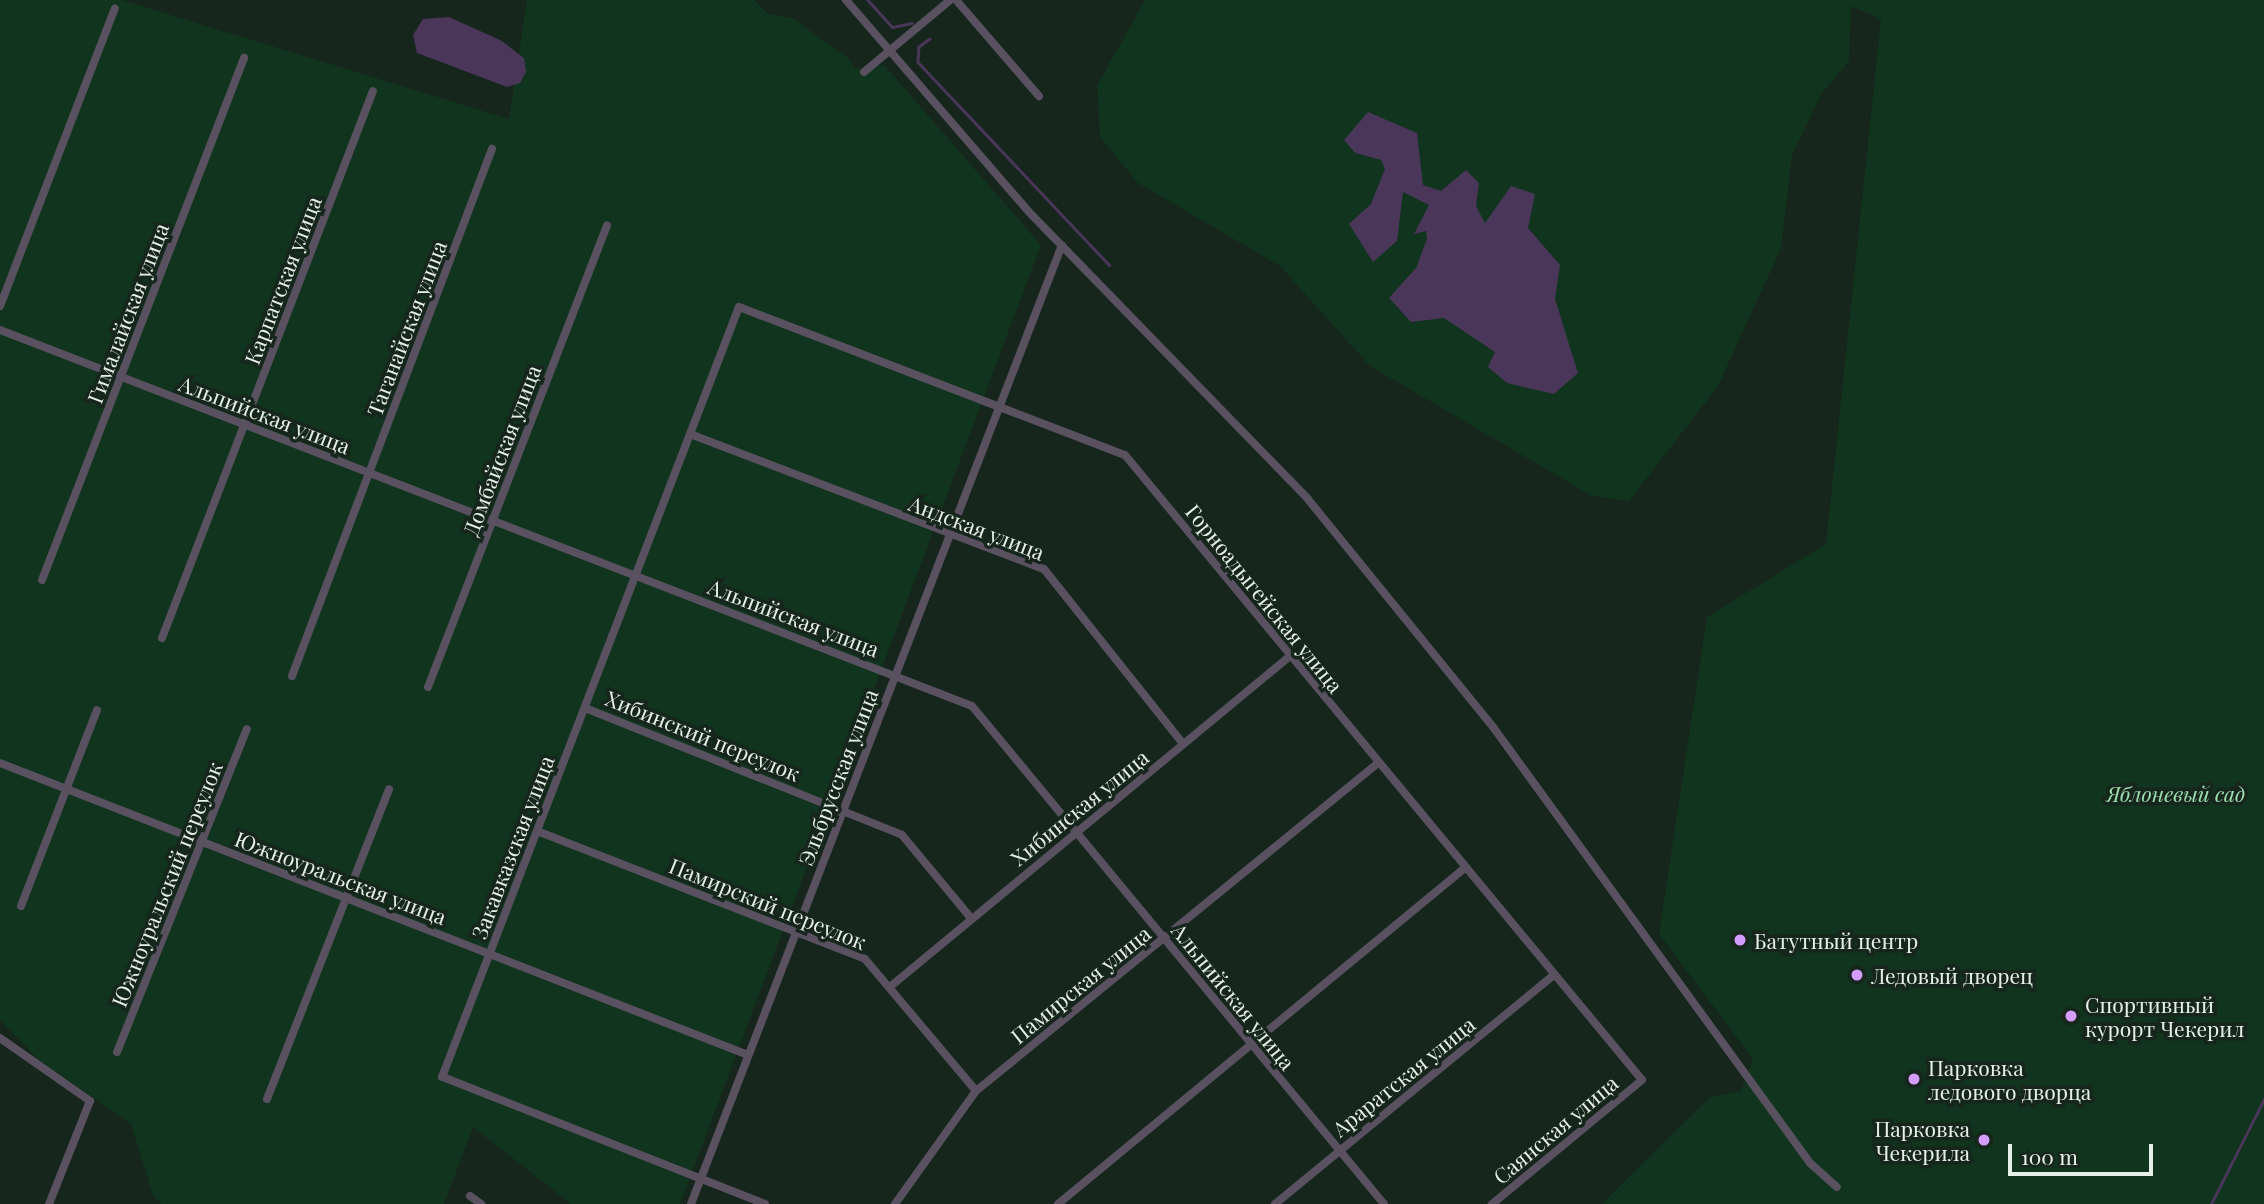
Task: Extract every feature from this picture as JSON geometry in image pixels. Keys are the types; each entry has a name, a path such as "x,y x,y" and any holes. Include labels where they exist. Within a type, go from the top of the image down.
{"street":[{"path":"846,0 889,53 1062,245 1307,498 1493,727 1810,1163 1837,1187"},
{"path":"864,72 950,0"},
{"path":"956,0 1039,96"},
{"path":"0,306 115,8"},
{"name":"Гималайская улица","path":"42,580 244,58"},
{"name":"Карпатская улица","path":"162,638 373,91"},
{"name":"Таганайская улица","path":"292,676 492,149"},
{"name":"Домбайская улица","path":"428,687 607,226"},
{"name":"Эльбрусская улица","path":"691,1204 895,675 1001,409 1062,245"},
{"name":"Горноадыгейская улица","path":"739,307 1125,455 1642,1080"},
{"name":"Закавказская улица","path":"739,307 443,1077 765,1204"},
{"name":"Альпийская улица","path":"0,330 972,706 1384,1204"},
{"name":"Андская улица","path":"690,434 1044,569 1183,744"},
{"name":"Хибинская улица","path":"891,986 1290,656"},
{"name":"Хибинский переулок","path":"585,708 901,835 971,918"},
{"path":"21,906 97,710"},
{"name":"Южноуральский переулок","path":"117,1052 247,729"},
{"name":"Южноуральская улица","path":"0,763 748,1055"},
{"name":"Памирская улица","path":"895,1204 976,1091 1378,763"},
{"path":"267,1099 389,789"},
{"name":"Памирский переулок","path":"537,831 866,959 976,1091"},
{"path":"1058,1204 1466,867"},
{"name":"Араратская улица","path":"1275,1204 1554,975"},
{"path":"0,1038 90,1101 49,1204"},
{"name":"Саянская улица","path":"1492,1204 1642,1080"},
{"path":"470,1196 481,1204"}],"green space":[{"path":"0,0 122,0 509,119 527,0 754,0 768,14 792,18 848,58 855,69 884,65 1041,245 680,1204 571,1204 473,1127 444,1204 161,1204 153,1195 131,1124 40,1061 0,1020"},
{"name":"Спортивный курорт Чекерил","path":"1145,0 2264,0 2264,1204 1602,1204 1710,1097 1741,1091 1753,1059 1659,934 1707,617 1826,544 1881,19 1851,6 1849,61 1822,93 1792,155 1781,248 1718,386 1629,501 1592,496 1370,366 1280,266 1138,183 1100,137 1097,86"}],"shaded area":[{"path":"449,17 502,41 524,58 526,72 520,83 507,87 417,53 413,35 423,19"},
{"path":"1368,112 1417,133 1423,185 1441,191 1466,170 1479,183 1476,206 1485,223 1511,186 1535,194 1528,228 1560,265 1555,299 1578,373 1554,394 1507,383 1488,367 1495,352 1444,318 1411,322 1389,298 1416,268 1427,239 1426,231 1414,234 1429,205 1403,192 1397,241 1373,262 1349,224 1371,204 1385,169 1381,160 1355,153 1344,140"}],"waterway":[{"path":"868,0 892,27 912,23"},
{"path":"930,39 919,47 918,62 1109,265"},
{"path":"2211,1204 2264,1099"}],"place":[{"name":"Батутный центр","path":"1740,940"},
{"name":"Ледовый дворец","path":"1857,975"},
{"name":"Спортивный курорт Чекерил","path":"2071,1016"},
{"name":"Парковка ледового дворца","path":"1914,1079"},
{"name":"Парковка Чекерила","path":"1984,1140"}],"park label":[{"name":"Яблоневый сад","path":"2176,793"}]}
